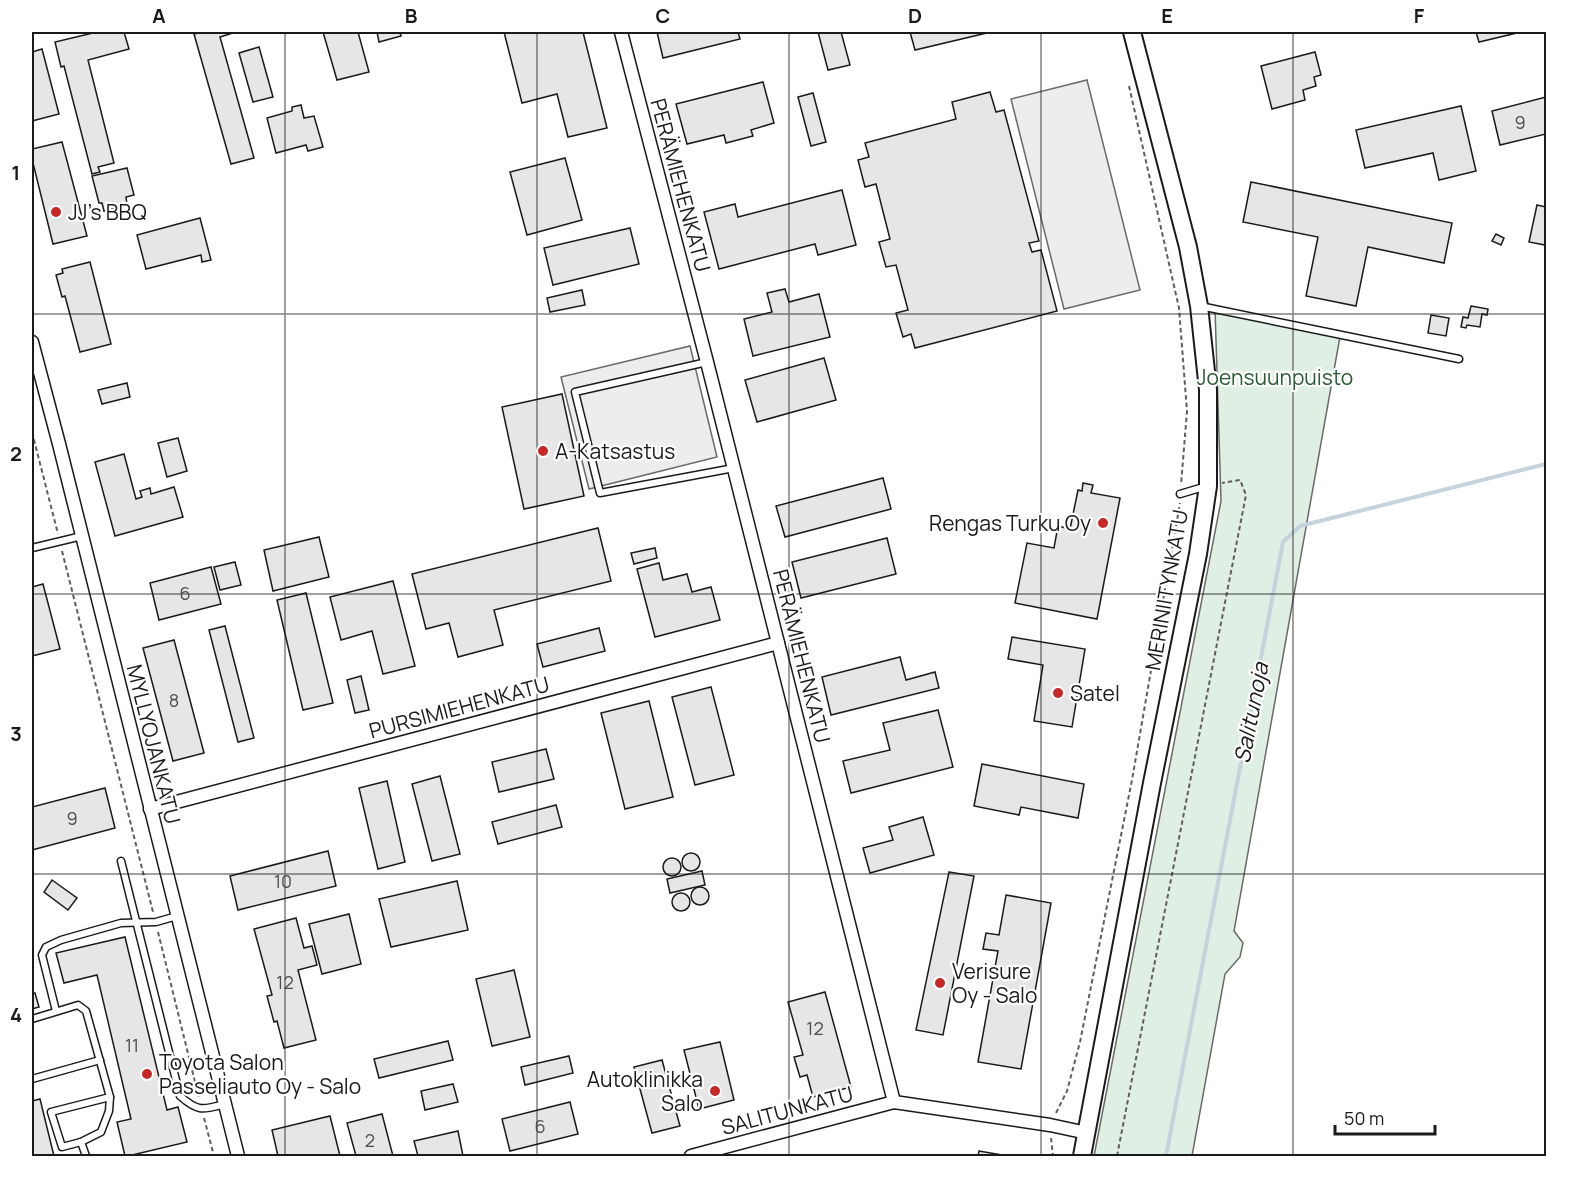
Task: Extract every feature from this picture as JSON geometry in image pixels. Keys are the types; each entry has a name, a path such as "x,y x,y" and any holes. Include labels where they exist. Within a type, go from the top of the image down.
{"main road":[{"name":"MERINIITYNKATU","path":"1082,1156 1152,783 1198,554 1208,486 1208,390 1199,306 1188,247 1132,32"}],"street":[{"name":"PERÄMIEHENKATU","path":"621,32 894,1102"},
{"name":"MYLLYOJANKATU","path":"32,342 238,1156"},
{"name":"PURSIMIEHENKATU","path":"150,809 778,643"},
{"path":"894,1102 1050,1125 1087,1133"},
{"name":"SALITUNKATU","path":"691,1156 894,1102"}],"lane":[{"path":"1199,306 1459,359"},
{"path":"707,362 575,392 600,494 734,468"},
{"path":"1180,494 1208,486"},
{"path":"32,548 82,536"},
{"path":"121,861 180,1096 191,1106 202,1110 225,1104"},
{"path":"56,1011 42,955 46,947 61,940 121,923 156,922 177,916"},
{"path":"32,1018 78,1005 86,1011 110,1096 109,1111 101,1132 81,1142 62,1147 51,1112 110,1096"},
{"path":"32,1079 100,1060"},
{"path":"81,1142 86,1156"}],"path":[{"path":"1053,1156 1050,1125 1067,1091 1080,1042 1132,780 1180,494 1187,411 1179,308 1128,80"},
{"path":"32,432 214,1156"},
{"path":"1117,1156 1246,495 1240,480 1208,486"}],"green space":[{"name":"Joensuunpuisto","path":"1215,308 1341,331 1234,931 1243,943 1240,957 1225,974 1192,1156 1094,1156 1221,501"}],"shaded area":[{"path":"1087,80 1140,290 1064,309 1011,99"},
{"path":"690,346 717,457 589,489 561,377"}],"building":[{"path":"97,32 124,32 129,49 88,60 114,163 98,167 100,172 92,174 64,66 61,67 55,42"},
{"path":"236,32 220,37 254,158 231,164 194,34"},
{"path":"323,32 358,32 369,72 337,80"},
{"path":"377,32 400,32 401,36 379,42"},
{"path":"504,32 583,32 607,128 568,137 557,94 522,103"},
{"path":"657,32 738,32 740,39 663,58"},
{"path":"818,32 841,32 850,65 828,70"},
{"path":"910,32 991,32 915,50"},
{"path":"1476,32 1521,32 1479,42"},
{"path":"259,47 273,97 253,102 239,53"},
{"path":"42,49 59,114 32,121 32,52"},
{"path":"1315,52 1321,75 1314,77 1316,86 1303,90 1305,100 1272,109 1261,66"},
{"path":"763,82 774,123 751,130 753,136 726,143 724,135 687,144 676,104"},
{"path":"990,92 996,112 1004,110 1039,241 1029,243 1032,252 1041,250 1057,311 915,348 911,334 903,337 896,313 908,310 896,265 886,267 879,242 890,239 876,184 865,187 858,160 869,157 865,143 956,119 952,102"},
{"path":"813,93 826,142 811,146 798,97"},
{"path":"1546,97 1546,134 1500,145 1492,111"},
{"path":"301,105 304,118 314,116 323,147 308,151 306,145 276,153 267,118 292,111 292,107"},
{"path":"1461,106 1476,171 1439,180 1433,153 1365,168 1356,130"},
{"path":"62,142 87,236 53,244 32,159 32,149"},
{"path":"565,158 582,220 527,235 510,172"},
{"path":"127,168 134,195 126,197 127,205 104,211 102,203 99,203 92,176"},
{"path":"1251,182 1452,223 1444,263 1368,247 1356,306 1306,296 1318,237 1243,222"},
{"path":"842,190 856,245 818,255 815,244 719,269 704,212 735,204 738,217"},
{"path":"1537,205 1546,207 1545,245 1529,242"},
{"path":"200,218 211,260 202,262 201,255 146,269 137,235"},
{"path":"630,228 639,264 553,285 544,248"},
{"path":"1496,234 1504,238 1501,245 1492,241"},
{"path":"90,262 111,344 80,352 65,296 62,297 56,275 63,273 62,269"},
{"path":"785,289 789,302 819,294 830,337 753,356 744,319 772,312 767,293"},
{"path":"582,290 585,305 550,312 547,298"},
{"path":"1471,306 1488,309 1487,315 1482,314 1480,327 1467,325 1466,328 1461,327 1463,317 1468,318"},
{"path":"1431,315 1449,318 1446,336 1428,333"},
{"path":"824,358 836,400 757,422 745,380"},
{"path":"127,383 130,397 102,404 98,390"},
{"name":"A-Katsastus","path":"562,394 584,496 524,509 502,407"},
{"path":"178,438 187,471 167,477 158,443"},
{"path":"124,454 136,499 142,497 140,491 150,488 151,494 174,487 183,517 115,536 95,462"},
{"path":"883,478 891,509 785,537 776,506"},
{"path":"1083,483 1093,485 1091,493 1120,498 1097,619 1015,603 1027,543 1054,548 1058,526 1070,529 1078,490 1082,491"},
{"path":"598,528 611,581 494,610 503,645 458,657 449,623 426,629 412,574"},
{"path":"319,537 329,577 273,591 264,550"},
{"path":"887,538 896,574 801,598 792,562"},
{"path":"655,548 657,558 634,564 631,553"},
{"path":"235,562 241,585 220,590 214,567"},
{"path":"659,563 663,580 687,574 692,592 711,587 720,620 655,637 637,569"},
{"path":"211,567 221,604 159,620 150,583"},
{"path":"393,581 415,666 383,674 372,631 341,640 330,597"},
{"path":"43,584 60,649 32,656 32,587"},
{"path":"306,593 333,703 303,710 277,600"},
{"path":"225,626 254,738 238,742 209,630"},
{"path":"599,628 605,651 543,667 537,644"},
{"name":"Satel","path":"1012,637 1085,649 1072,727 1034,721 1043,665 1008,659"},
{"path":"174,640 204,753 173,761 143,648"},
{"path":"900,657 906,680 935,672 939,688 831,715 822,677"},
{"path":"361,676 369,710 355,713 347,680"},
{"path":"711,687 734,775 695,785 672,697"},
{"path":"649,701 673,797 625,809 601,713"},
{"path":"938,710 953,767 851,793 843,761 890,750 883,723"},
{"path":"546,749 554,779 499,792 492,762"},
{"path":"982,764 1084,784 1078,818 1021,807 1019,815 974,806"},
{"path":"440,776 460,854 432,861 412,784"},
{"path":"387,781 405,862 378,869 359,788"},
{"path":"105,788 115,828 32,850 32,807"},
{"path":"556,805 562,827 498,844 492,822"},
{"path":"923,817 934,855 870,873 863,848 893,840 889,827"},
{"path":"328,851 336,886 238,910 230,876"},
{"path":"691,853 697,856 700,862 697,868 691,871 685,868 682,862 685,856"},
{"path":"672,858 678,861 681,867 678,873 672,876 666,873 663,867 666,861"},
{"path":"702,871 705,885 670,893 667,879"},
{"path":"949,872 974,876 943,1035 916,1030"},
{"path":"52,880 77,898 68,910 44,892"},
{"path":"457,881 468,930 391,947 379,899"},
{"path":"700,887 706,890 709,896 706,902 700,905 694,902 691,896 694,890"},
{"path":"681,893 687,896 690,902 687,908 681,911 675,908 672,902 675,896"},
{"path":"1006,895 1051,903 1021,1069 978,1062 998,951 983,949 986,933 999,935"},
{"path":"349,914 361,964 322,974 309,924"},
{"path":"296,918 304,948 312,946 317,965 298,970 316,1040 284,1048 267,996 272,995 254,929"},
{"path":"125,937 167,1110 178,1107 187,1142 128,1156 125,1156 117,1122 131,1119 97,975 64,983 56,953"},
{"path":"514,970 530,1037 492,1046 476,979"},
{"path":"825,992 851,1087 813,1097 807,1075 800,1077 794,1057 803,1055 788,1002"},
{"path":"35,993 39,1007 32,1009 32,994"},
{"path":"448,1041 453,1060 379,1078 374,1059"},
{"path":"720,1042 734,1100 699,1109 684,1050"},
{"path":"569,1056 573,1073 525,1085 521,1067"},
{"path":"662,1060 680,1126 652,1133 634,1067"},
{"path":"453,1084 458,1102 425,1110 421,1091"},
{"path":"40,1099 54,1156 32,1156 32,1101"},
{"path":"570,1102 578,1134 510,1151 502,1119"},
{"path":"382,1114 393,1156 356,1156 347,1123"},
{"path":"330,1116 340,1156 278,1156 272,1130"},
{"path":"458,1131 463,1156 418,1156 414,1141"},
{"path":"979,1151 1008,1156 978,1156"}],"waterway":[{"name":"Salitunoja","path":"1166,1156 1283,542 1300,526 1546,464"}],"place":[{"name":"JJ's BBQ","path":"56,212"},
{"name":"A-Katsastus","path":"543,451"},
{"name":"Rengas Turku Oy","path":"1103,523"},
{"name":"Satel","path":"1058,693"},
{"name":"Verisure Oy - Salo","path":"940,983"},
{"name":"Toyota Salon Passeliauto Oy - Salo","path":"147,1074"},
{"name":"Autoklinikka Salo","path":"715,1091"}]}
